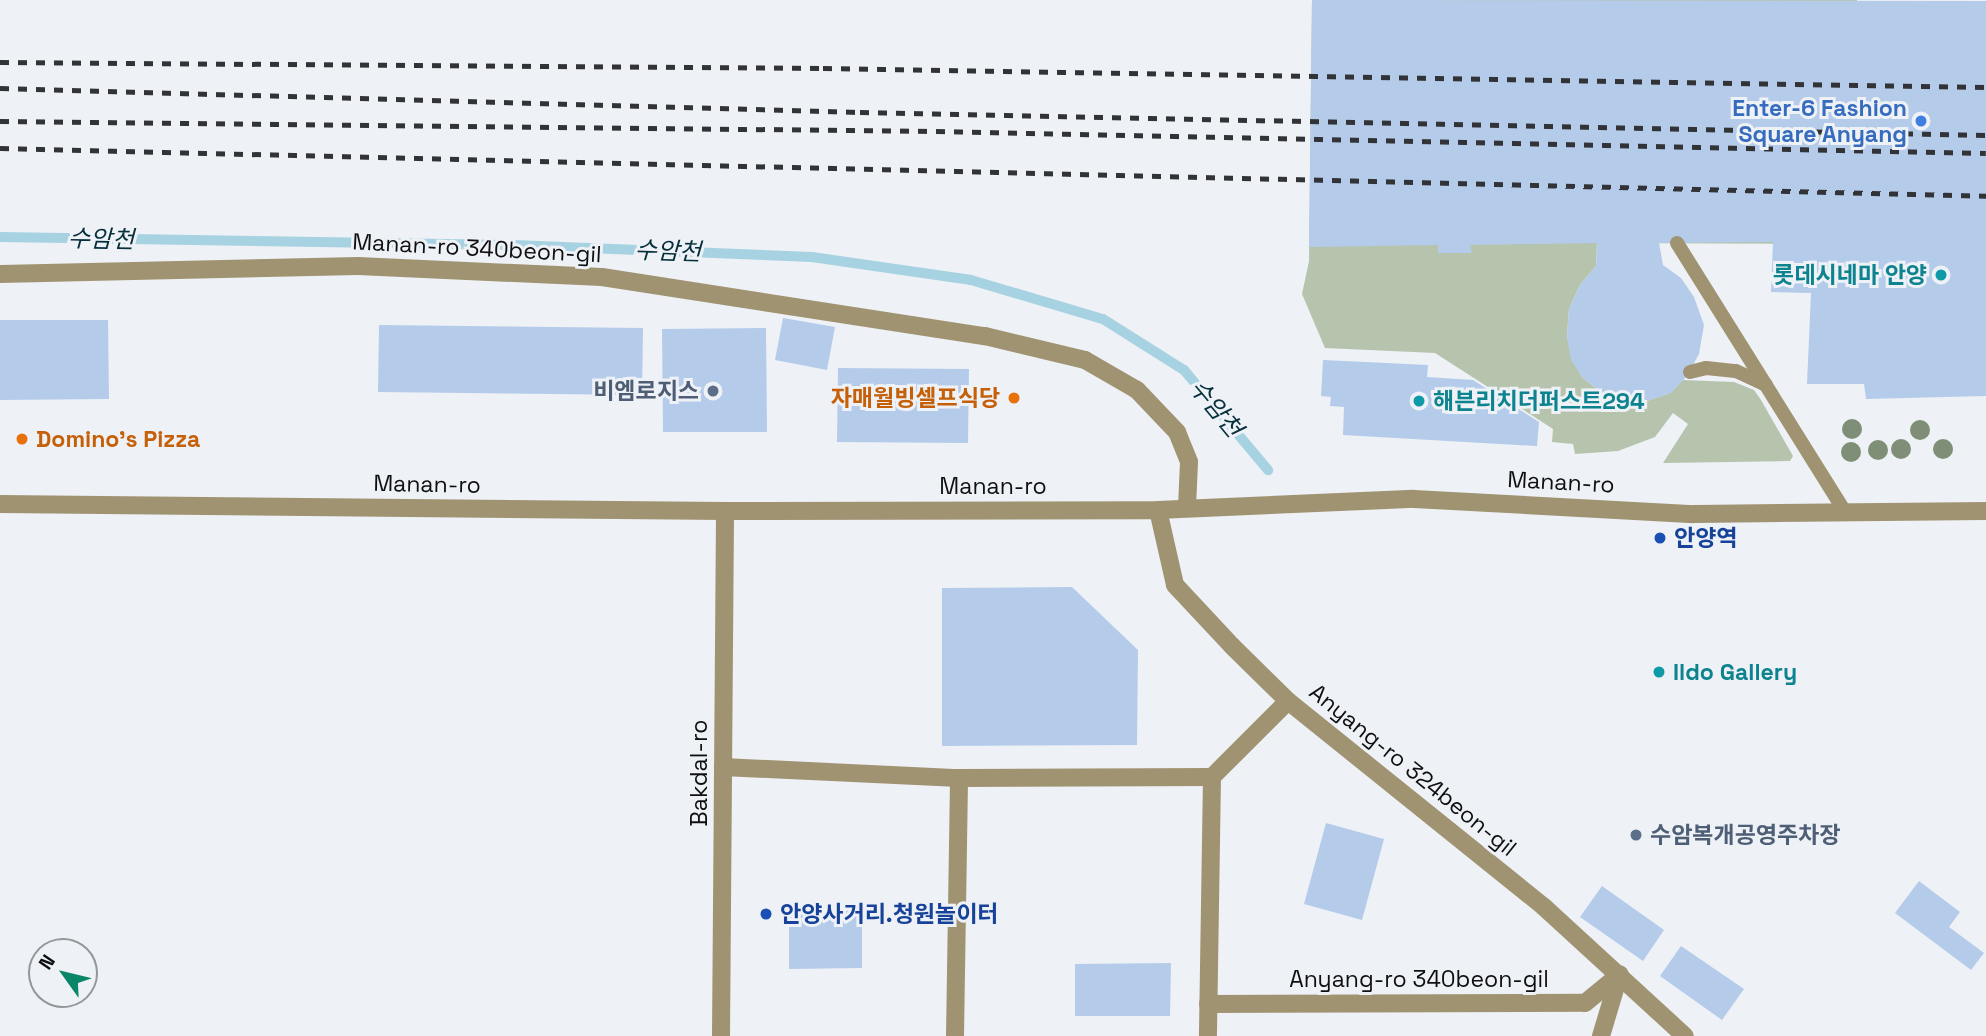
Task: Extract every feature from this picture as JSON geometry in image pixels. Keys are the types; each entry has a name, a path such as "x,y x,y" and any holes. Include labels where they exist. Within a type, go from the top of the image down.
{"street":[{"name":"Manan-ro 340beon-gil","path":"0,274 358,266 602,277 985,335 1085,360 1137,390 1177,432 1189,462 1187,508"},
{"name":"Manan-ro","path":"0,504 725,511 1158,510 1414,499 1695,514 1986,511"},
{"name":"Anyang-ro 324beon-gil","path":"1158,510 1175,584 1288,701 1544,907 1685,1036"},
{"name":"Bakdal-ro","path":"721,1036 725,511"},
{"path":"1208,1036 1212,778 1288,701"},
{"path":"723,767 959,778 1212,778"},
{"path":"955,1036 959,778"},
{"path":"1601,1036 1620,974"},
{"name":"Anyang-ro 340beon-gil","path":"1208,1004 1585,1003 1620,974"}],"lane":[{"path":"1677,243 1846,513"},
{"path":"1690,372 1706,368 1736,371 1768,386"}],"green space":[{"path":"1312,0 1857,0 1857,244 1597,243 1596,266 1580,285 1569,309 1567,336 1572,360 1583,378 1602,393 1625,401 1644,402 1670,393 1683,380 1734,382 1754,390 1793,456 1790,461 1663,463 1688,424 1673,413 1655,437 1618,451 1575,454 1573,444 1552,442 1553,429 1435,353 1325,348 1302,294 1309,261"}],"building":[{"path":"1312,0 1986,1 1986,396 1866,399 1864,384 1807,384 1811,293 1771,292 1773,242 1659,243 1663,265 1681,278 1694,297 1704,325 1699,354 1687,376 1671,393 1644,402 1625,401 1602,393 1583,378 1571,360 1567,336 1569,309 1580,285 1596,266 1597,243 1470,245 1472,253 1438,253 1438,245 1309,247"},
{"path":"783,318 835,327 827,370 775,360"},
{"path":"0,320 108,320 109,399 0,400"},
{"path":"379,325 643,328 642,395 378,392"},
{"path":"766,328 767,432 663,432 662,329"},
{"name":"해븐리치더퍼스트294","path":"1323,360 1428,365 1427,377 1473,380 1539,422 1537,446 1343,435 1344,407 1330,406 1331,397 1321,396"},
{"path":"838,368 969,369 968,443 837,442"},
{"path":"1072,587 1138,650 1137,745 942,746 942,588"},
{"path":"1326,823 1384,839 1362,920 1304,904"},
{"path":"1919,881 1960,912 1949,927 1984,953 1971,970 1895,913"},
{"path":"1602,886 1664,930 1643,961 1580,917"},
{"path":"789,911 862,911 862,968 789,969"},
{"path":"1681,946 1744,989 1722,1020 1660,976"},
{"path":"1171,963 1170,1016 1075,1016 1075,964"}],"waterway":[{"name":"수암천","path":"0,237 513,245 812,257 971,280 1103,319 1184,370 1268,470"}],"railway":[{"path":"0,62 823,68 1986,87"},
{"path":"0,88 860,112 1986,135"},
{"path":"0,121 936,131 1986,153"},
{"path":"0,148 1986,196"}],"place":[{"name":"Enter-6 Fashion Square Anyang","path":"1921,121"},
{"name":"롯데시네마 안양","path":"1941,275"},
{"name":"비엠로지스","path":"713,391"},
{"name":"자매월빙셀프식당","path":"1014,398"},
{"name":"해븐리치더퍼스트294","path":"1419,401"},
{"name":"Domino's Pizza","path":"22,439"},
{"name":"안양역","path":"1660,538"},
{"name":"Ildo Gallery","path":"1659,672"},
{"name":"수암복개공영주차장","path":"1636,835"},
{"name":"안양사거리.청원놀이터","path":"766,914"}]}
